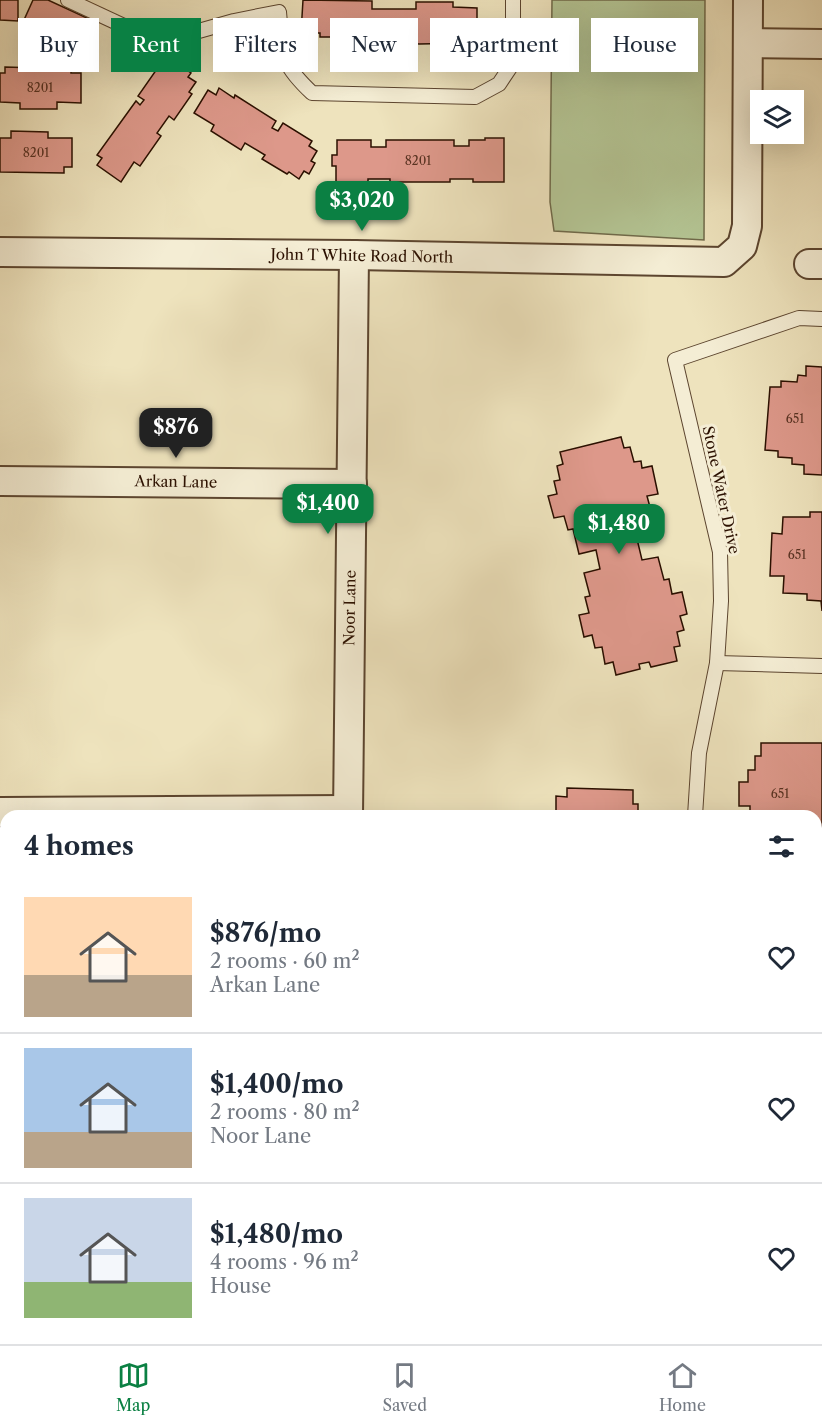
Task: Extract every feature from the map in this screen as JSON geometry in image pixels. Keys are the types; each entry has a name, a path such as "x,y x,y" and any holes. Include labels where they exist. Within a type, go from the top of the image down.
{"street":[{"path":"748,0 748,43 822,44"},
{"name":"John T White Road North","path":"0,252 354,255 724,262 742,246 747,226 748,43"},
{"name":"Noor Lane","path":"348,810 354,255"},
{"name":"Arkan Lane","path":"0,481 352,484"}],"lane":[{"path":"68,0 139,33 181,36 279,6 283,55 292,74 312,93 475,97 500,84 513,63 513,0"},
{"name":"Stone Water Drive","path":"695,810 699,753 717,663 721,602 720,552 675,360 799,318 822,319"},
{"path":"717,663 822,666"}],"green space":[{"path":"552,0 705,0 704,240 554,231 550,202 551,72 579,72 579,18 552,18"}],"building":[{"path":"0,0 18,0 18,21 0,20"},
{"path":"33,0 48,0 87,18 25,18"},
{"path":"303,0 372,1 372,9 416,9 416,2 453,2 453,7 477,8 477,18 430,18 430,44 418,44 418,18 330,18 330,37 320,37 318,18 302,18"},
{"path":"5,67 18,67 18,72 81,73 81,103 57,102 57,109 20,109 20,103 0,102 0,73 5,73"},
{"path":"155,72 190,72 188,77 196,82 189,92 192,94 174,120 169,116 157,133 161,136 140,166 134,162 121,182 97,165 102,158 97,155 136,101 140,105 144,100 138,96"},
{"path":"219,88 234,98 235,95 276,121 272,128 278,131 283,123 312,141 309,146 317,151 311,161 315,163 309,174 304,171 299,179 289,172 287,174 262,159 265,155 245,143 241,150 211,131 214,125 194,113 208,90 216,95"},
{"path":"11,131 48,132 48,138 72,138 72,167 64,167 64,173 0,172 0,138 11,138"},
{"path":"485,138 504,138 504,182 450,179 450,182 390,182 390,179 368,179 368,183 336,183 336,166 332,166 332,155 337,155 337,140 371,140 371,147 386,147 386,140 454,140 454,146 469,146 469,140 485,140"},
{"path":"806,366 822,367 822,475 804,474 804,465 792,464 792,458 778,457 778,451 765,450 770,387 781,387 781,381 797,382 798,375 806,376"},
{"path":"621,437 624,448 630,447 634,462 641,461 642,468 652,466 658,494 647,496 651,511 646,512 652,535 637,539 642,560 658,557 664,580 669,579 672,594 682,592 687,614 680,616 684,630 677,632 680,646 674,647 677,661 651,667 649,662 639,664 640,669 616,675 613,662 605,664 602,647 595,648 592,635 584,637 579,615 589,613 585,597 590,596 584,573 600,569 596,550 579,554 573,529 568,530 564,516 554,518 548,496 557,494 554,481 560,480 557,466 563,464 560,452"},
{"path":"810,512 822,512 822,611 821,601 807,600 807,594 783,593 784,576 770,576 772,533 782,534 783,517 810,517"},
{"path":"761,743 822,743 822,810 750,810 750,806 739,806 739,782 748,782 748,770 755,770 755,756 761,756"},
{"path":"567,788 633,790 633,804 638,804 638,810 556,810 556,796 567,797"}]}
